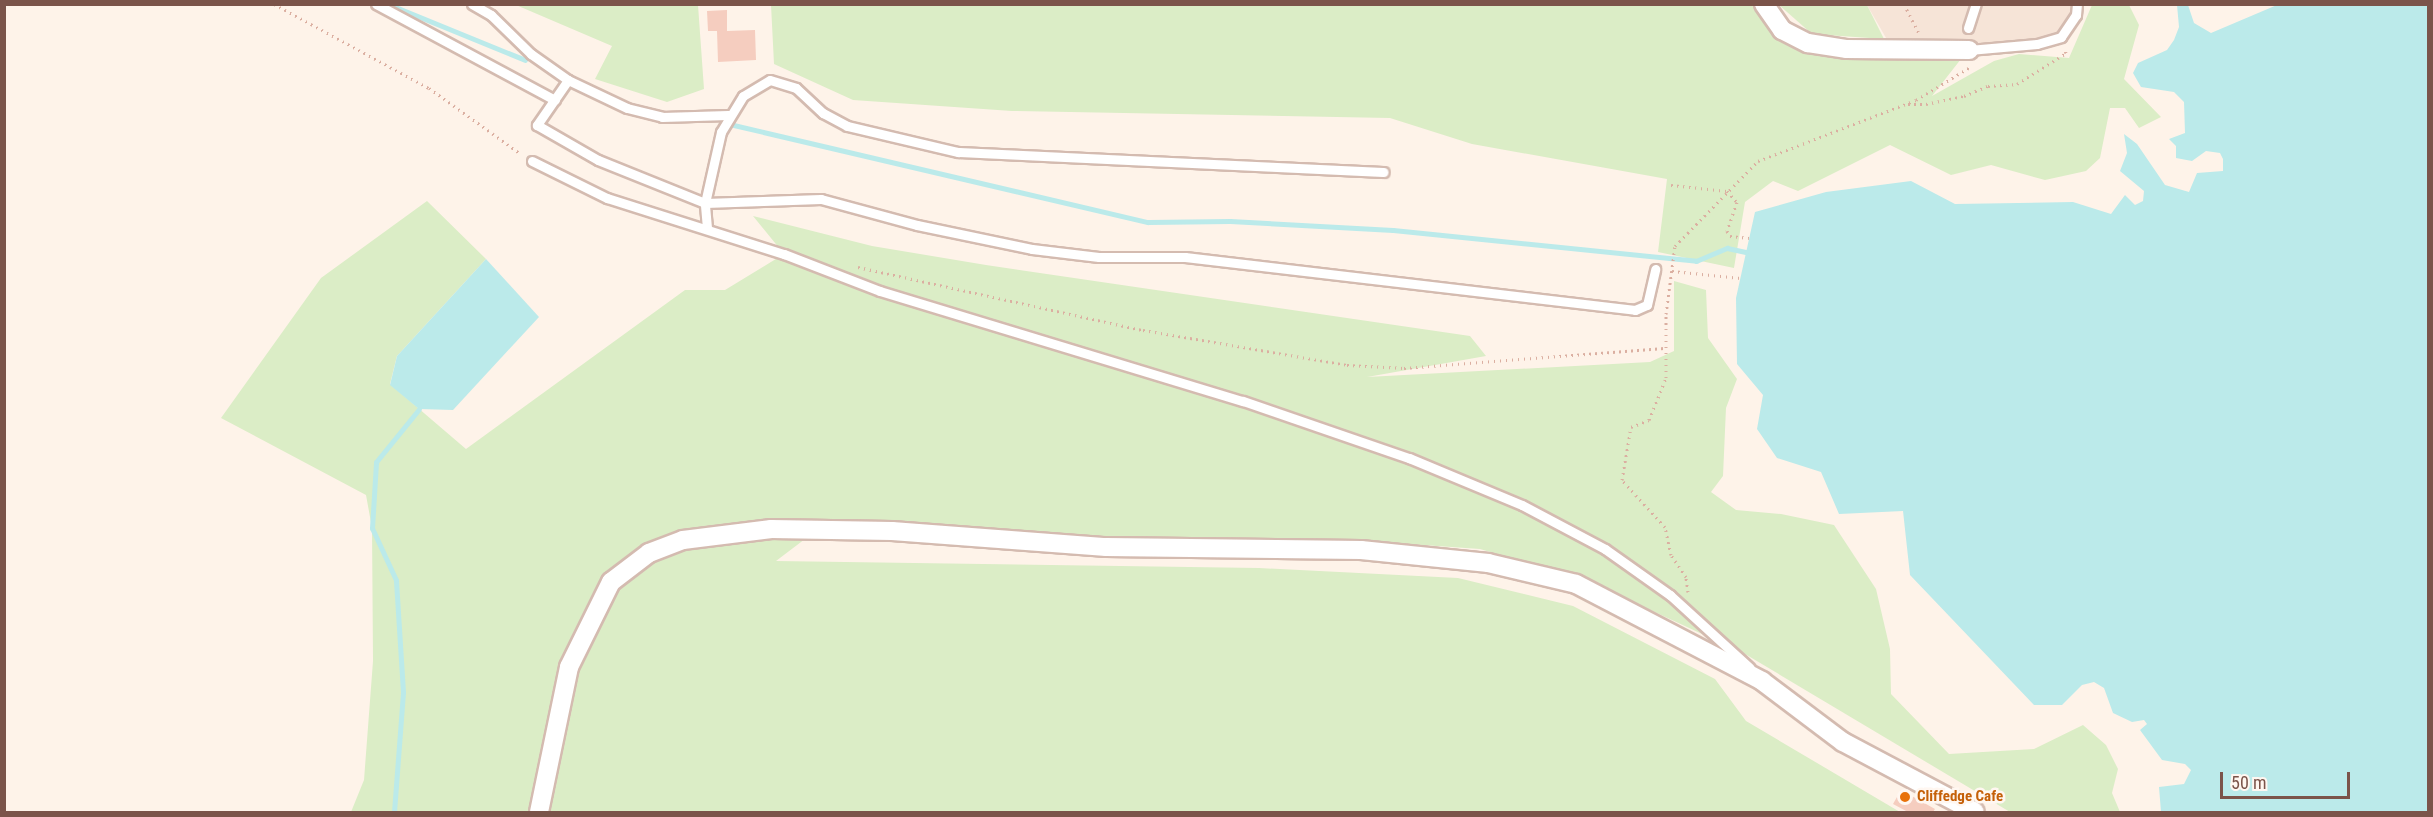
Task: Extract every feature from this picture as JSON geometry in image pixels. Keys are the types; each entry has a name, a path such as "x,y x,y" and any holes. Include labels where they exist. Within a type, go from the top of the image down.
{"street":[{"path":"1764,4 1782,30 1808,42 1846,49 1969,50"},
{"path":"539,813 569,667 611,582 649,553 683,540 771,529 892,531 1106,547 1360,550 1488,563 1576,584 1762,681 1843,742 1975,813"}],"lane":[{"path":"376,4 555,100"},
{"path":"472,4 491,15 531,54 568,80 627,108 662,117 728,115"},
{"path":"1968,28 1976,4"},
{"path":"1969,50 2037,44 2061,37 2076,15 2077,4"},
{"path":"568,80 537,125 598,160 705,203 820,199 959,235 1043,250 1098,257 1185,257 1635,310 1647,305 1655,269"},
{"path":"707,228 705,203 711,166 728,115 743,96 762,83 776,80 796,88 823,113 847,126 958,152 1384,172"},
{"path":"532,161 607,198 707,228 879,291 1254,405 1409,458 1522,505 1605,549 1670,595 1762,681"}],"path":[{"path":"274,4 429,88 532,161"},
{"path":"1904,4 1921,37"},
{"path":"1903,104 1926,104 1964,96 1988,86 2017,84 2066,53 2061,37"},
{"path":"1688,591 1686,577 1671,555 1665,527 1622,480 1631,427 1649,420 1666,378 1664,348 1674,251 1727,191 1758,161 1903,104 1968,69 1994,47"},
{"path":"1671,186 1727,191 1737,202 1727,231 1730,236 1749,238"},
{"path":"850,264 1143,330 1347,365 1404,368 1664,348"},
{"path":"1672,271 1741,278"}],"shaded area":[{"path":"1867,5 2077,5 2061,37 2037,44 1893,50"}],"green space":[{"path":"516,5 698,5 704,89 667,102 595,79 612,46"},
{"path":"771,5 1758,5 1765,17 1843,54 1961,59 1932,96 1994,61 2019,54 2069,58 2092,5 2129,5 2139,25 2124,79 2161,117 2139,128 2125,108 2110,108 2100,158 2086,171 2045,180 1991,165 1951,175 1890,145 1798,191 1773,181 1745,202 1734,268 1658,252 1667,179 1472,144 1390,118 1012,111 853,100 774,64"},
{"path":"1779,5 1867,5 1884,39 1812,34"},
{"path":"427,201 486,259 397,356 390,384 466,449 685,290 725,290 784,254 753,216 872,246 986,265 1470,336 1486,356 1367,377 1650,362 1674,351 1674,281 1706,290 1708,338 1737,379 1726,408 1723,476 1711,492 1736,510 1781,514 1834,525 1876,589 1890,649 1891,694 1949,754 2034,749 2083,725 2106,745 2118,769 2112,793 2120,812 2010,812 1745,654 1586,580 1480,549 1351,540 1097,538 830,520 776,561 1259,568 1458,578 1573,606 1715,679 1746,721 1900,812 351,812 364,780 373,661 372,528 366,495 221,418 321,278"}],"water":[{"path":"2177,5 2188,5 2194,23 2211,33 2277,5 2428,5 2428,812 2161,812 2159,787 2184,784 2191,770 2185,764 2162,760 2140,730 2147,724 2144,720 2132,722 2113,713 2104,688 2094,682 2082,685 2062,705 2034,705 1910,575 1903,511 1839,514 1821,472 1777,458 1757,429 1763,395 1737,364 1736,298 1755,212 1826,192 1911,181 1955,204 2073,202 2111,214 2125,195 2135,205 2143,201 2144,191 2120,171 2127,153 2124,134 2137,144 2165,185 2189,192 2197,173 2223,171 2223,159 2220,153 2206,151 2192,161 2176,158 2176,146 2169,139 2185,133 2184,102 2174,92 2141,87 2133,73 2138,63 2167,50 2174,40 2179,27"},
{"path":"486,259 539,317 453,410 419,409 390,385 397,356"}],"building":[{"path":"727,10 727,31 755,30 756,60 718,62 717,31 708,31 707,11"},
{"name":"Cliffedge Cafe","path":"1901,790 1935,809 1933,812 1908,812 1893,804"}],"waterway":[{"path":"388,4 525,60"},
{"path":"725,123 1148,222 1230,221 1393,230 1696,261 1727,248 1746,252"},
{"path":"394,812 403,692 396,580 372,528 376,462 419,409"}],"place":[{"name":"Cliffedge Cafe","path":"1905,797"}]}
